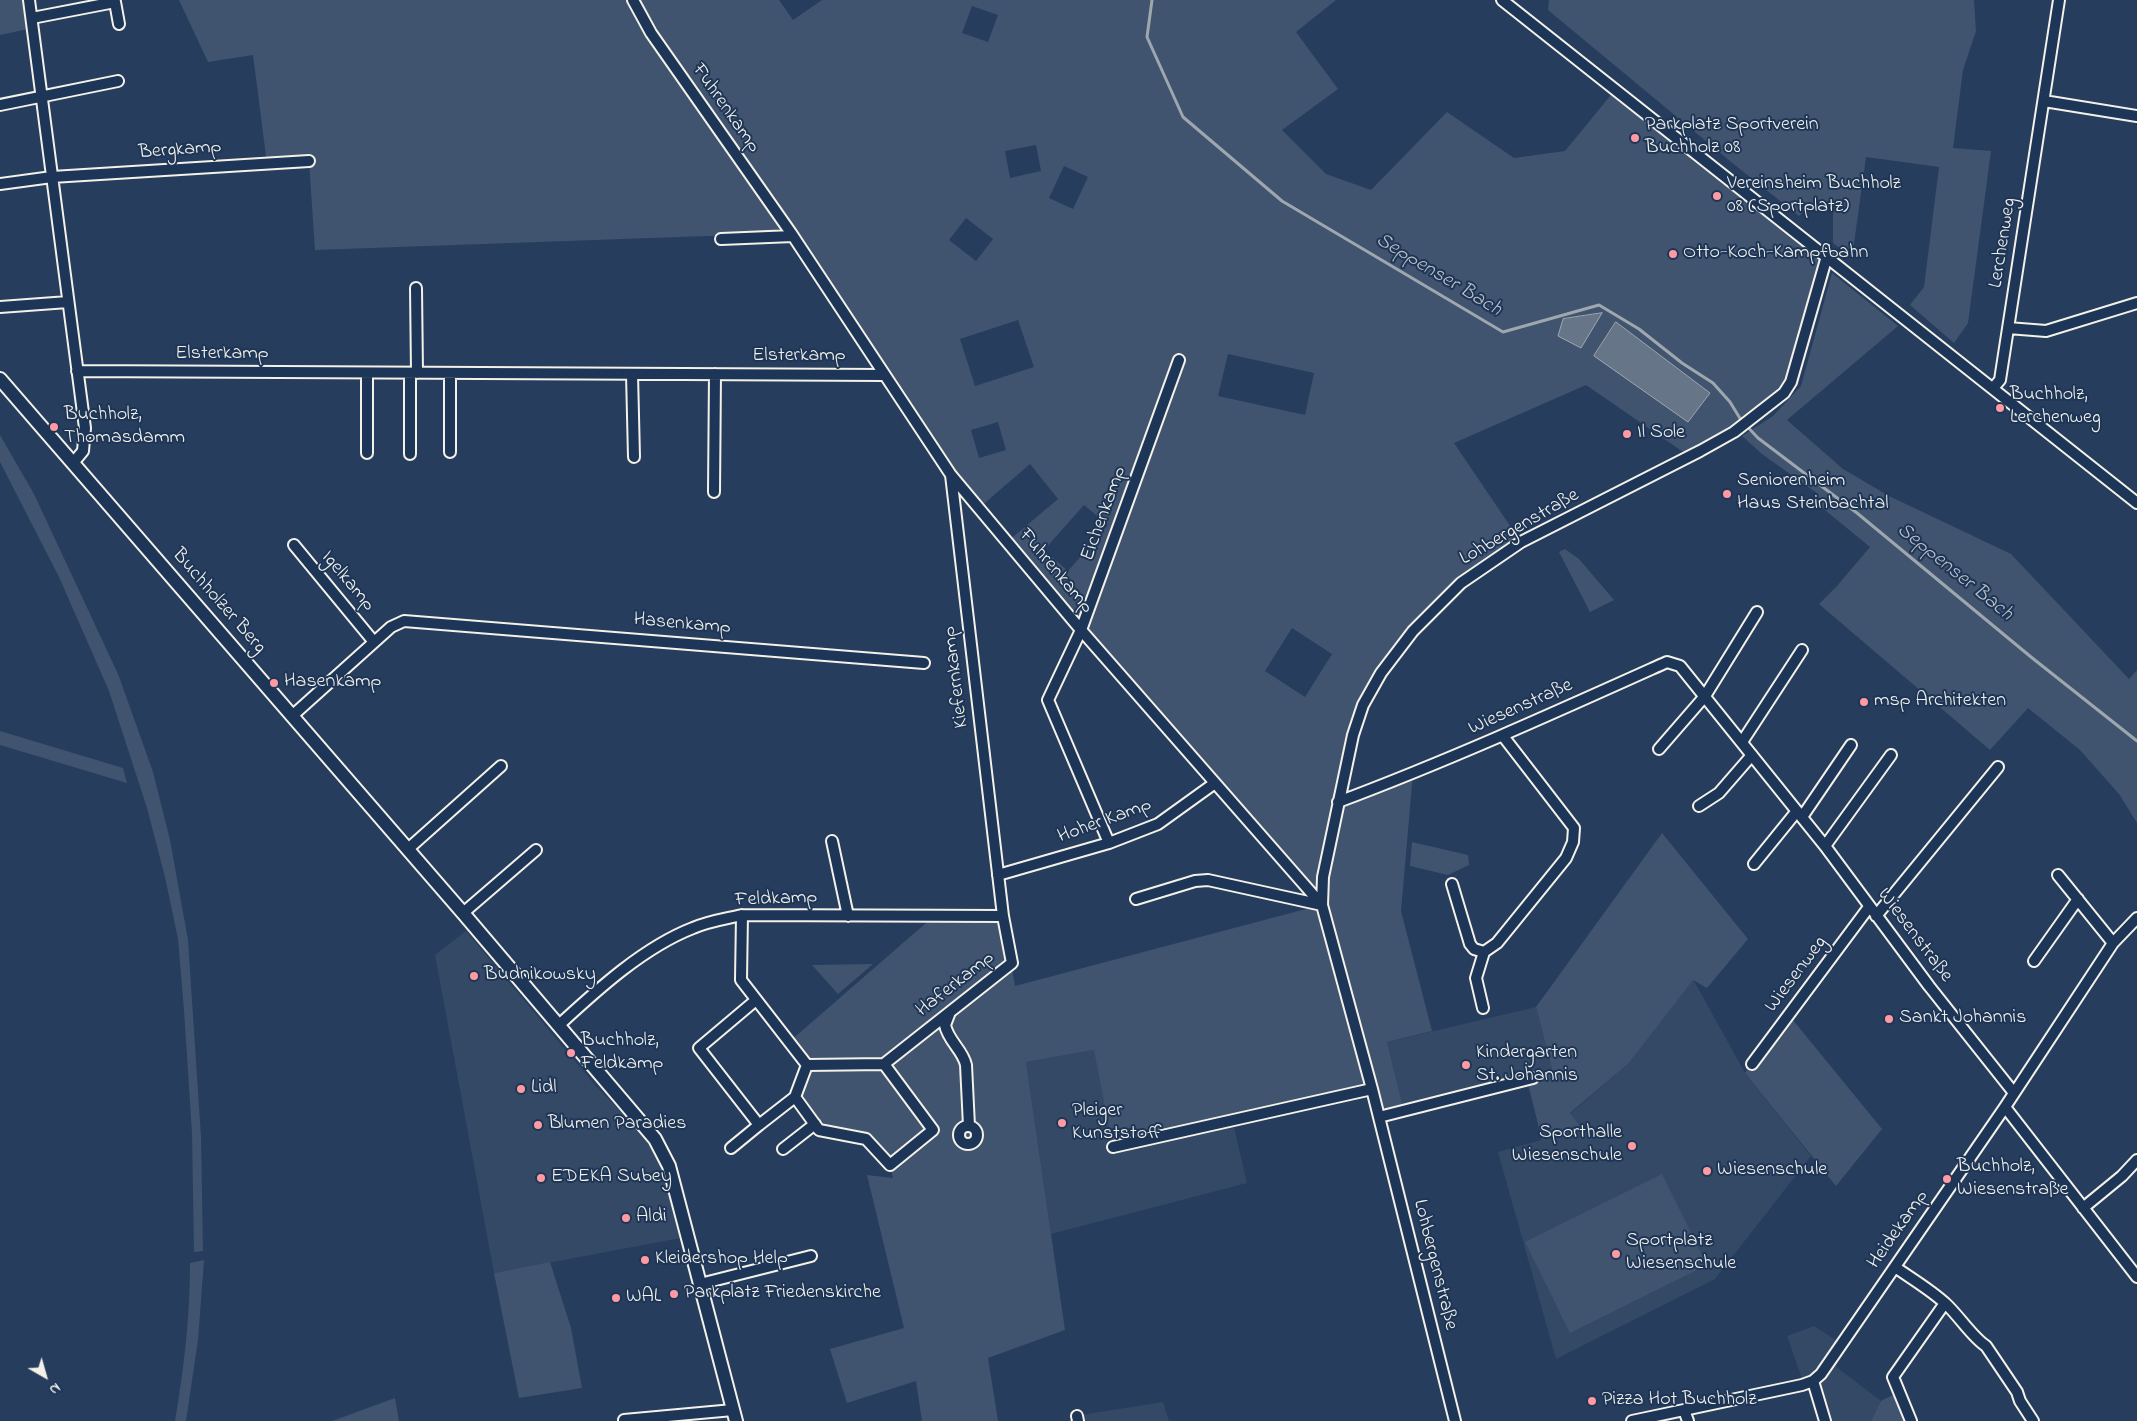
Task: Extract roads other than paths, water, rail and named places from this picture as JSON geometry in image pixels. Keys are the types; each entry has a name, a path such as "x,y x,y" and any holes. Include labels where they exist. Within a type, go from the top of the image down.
{"main road":[{"name":"Buchholzer Berg","path":"0,379 474,925 642,1123 665,1154 734,1415"}],"street":[{"path":"29,0 85,428 83,451 73,463"},
{"name":"Fuhrenkamp","path":"633,0 651,33 793,236 951,475 1081,630 1322,905"},
{"path":"1502,0 2137,502"},
{"name":"Lerchenweg","path":"1993,388 2000,380 2059,0"},
{"path":"32,18 115,2 119,24"},
{"path":"0,105 118,81"},
{"path":"2044,101 2137,116"},
{"name":"Bergkamp","path":"0,184 52,177 309,161"},
{"path":"721,240 793,236"},
{"name":"Lohbergenstraße","path":"1455,1421 1372,1089 1322,905 1323,877 1353,735 1363,705 1381,673 1412,631 1461,583 1544,529 1734,432 1784,393 1791,382 1827,256"},
{"path":"410,454 416,288"},
{"path":"0,307 68,302"},
{"path":"2008,328 2046,331 2137,302"},
{"name":"Eichenkamp","path":"1109,843 1048,700 1081,630 1179,360"},
{"name":"Elsterkamp","path":"77,371 884,375"},
{"path":"366,453 368,373"},
{"path":"450,373 450,452"},
{"path":"632,374 634,457"},
{"path":"714,374 714,492"},
{"name":"Kiefernkamp","path":"951,475 998,875"},
{"name":"Igelkamp","path":"294,545 374,642"},
{"path":"1659,749 1705,696 1757,612"},
{"name":"Hasenkamp","path":"292,716 391,627 404,621 924,663"},
{"path":"1742,742 1802,650"},
{"name":"Wiesenstraße","path":"1338,802 1503,736 1667,662 1680,666 1825,846 1943,1004 2014,1093"},
{"path":"1483,1008 1476,978 1484,952 1497,943 1524,912 1566,858 1573,842 1574,828 1503,736"},
{"path":"1754,864 1799,814 1851,745"},
{"path":"1699,806 1719,793 1752,755"},
{"path":"1825,846 1891,755"},
{"path":"408,849 501,766"},
{"path":"1876,916 1998,766"},
{"name":"Hoher Kamp","path":"998,875 1109,843 1158,824 1215,782"},
{"name":"Feldkamp","path":"832,841 848,916"},
{"path":"463,913 536,850"},
{"path":"998,875 1003,916"},
{"path":"2058,875 2113,943"},
{"path":"1136,899 1195,881 1208,880 1322,905"},
{"path":"1452,884 1470,944 1474,949 1484,952"},
{"path":"2034,961 2078,899"},
{"name":"Wiesenweg","path":"1752,1064 1870,907"},
{"path":"742,916 741,980 807,1065"},
{"name":"Feldkamp","path":"558,1024 636,959 693,927 742,916 1003,916"},
{"name":"Haferkamp","path":"884,1064 1012,963 1003,916"},
{"name":"Heidekamp","path":"1813,1381 1821,1374 2005,1107 2113,943 2137,918"},
{"path":"756,1000 699,1048 759,1125"},
{"path":"951,1010 945,1025 949,1037 963,1056 966,1065 969,1126"},
{"path":"795,1097 819,1130 866,1139 890,1165 933,1130 884,1064 807,1065"},
{"path":"731,1148 795,1097 807,1065"},
{"path":"1379,1118 1533,1078"},
{"path":"1113,1147 1372,1089"},
{"path":"2005,1107 2137,1277"},
{"path":"783,1149 815,1124"},
{"path":"2083,1208 2122,1176 2137,1160"},
{"path":"700,1284 811,1256"},
{"path":"1895,1267 1945,1303 1968,1327 1979,1342 1986,1346 2017,1392 2020,1401 2033,1421"},
{"path":"1911,1421 1893,1376 1945,1303"},
{"path":"1632,1421 1802,1385 1813,1381 1824,1421"},
{"path":"1684,1410 1688,1421"},
{"path":"624,1420 734,1415"}],"waterway":[{"name":"Seppenser Bach","path":"1152,0 1147,37 1183,117 1282,201 1503,332 1599,305 1639,329 1682,363 1713,383 1730,402 1741,420 1758,438 1857,513 2031,657 2137,741"}],"place":[{"name":"Parkplatz Sportverein Buchholz 08","path":"1635,138"},
{"name":"Vereinsheim Buchholz 08 (Sportplatz)","path":"1717,196"},
{"name":"Otto-Koch-Kampfbahn","path":"1673,254"},
{"name":"Buchholz, Lerchenweg","path":"2000,408"},
{"name":"Buchholz, Thomasdamm","path":"54,427"},
{"name":"Il Sole","path":"1627,434"},
{"name":"Seniorenheim Haus Steinbachtal","path":"1727,494"},
{"name":"Hasenkamp","path":"274,683"},
{"name":"msp Architekten","path":"1864,702"},
{"name":"Budnikowsky","path":"474,976"},
{"name":"Sankt Johannis","path":"1889,1019"},
{"name":"Buchholz, Feldkamp","path":"571,1053"},
{"name":"Kindergarten St. Johannis","path":"1466,1065"},
{"name":"Lidl","path":"521,1089"},
{"name":"Pleiger Kunststoff","path":"1062,1123"},
{"name":"Blumen Paradies","path":"538,1125"},
{"name":"Sporthalle Wiesenschule","path":"1632,1146"},
{"name":"Wiesenschule","path":"1707,1171"},
{"name":"EDEKA Subey","path":"541,1178"},
{"name":"Buchholz, Wiesenstraße","path":"1947,1179"},
{"name":"Aldi","path":"626,1218"},
{"name":"Sportplatz Wiesenschule","path":"1616,1254"},
{"name":"Kleidershop Help","path":"645,1260"},
{"name":"Parkplatz Friedenskirche","path":"674,1294"},
{"name":"WAL","path":"616,1298"},
{"name":"Pizza Hot Buchholz","path":"1592,1401"}]}
